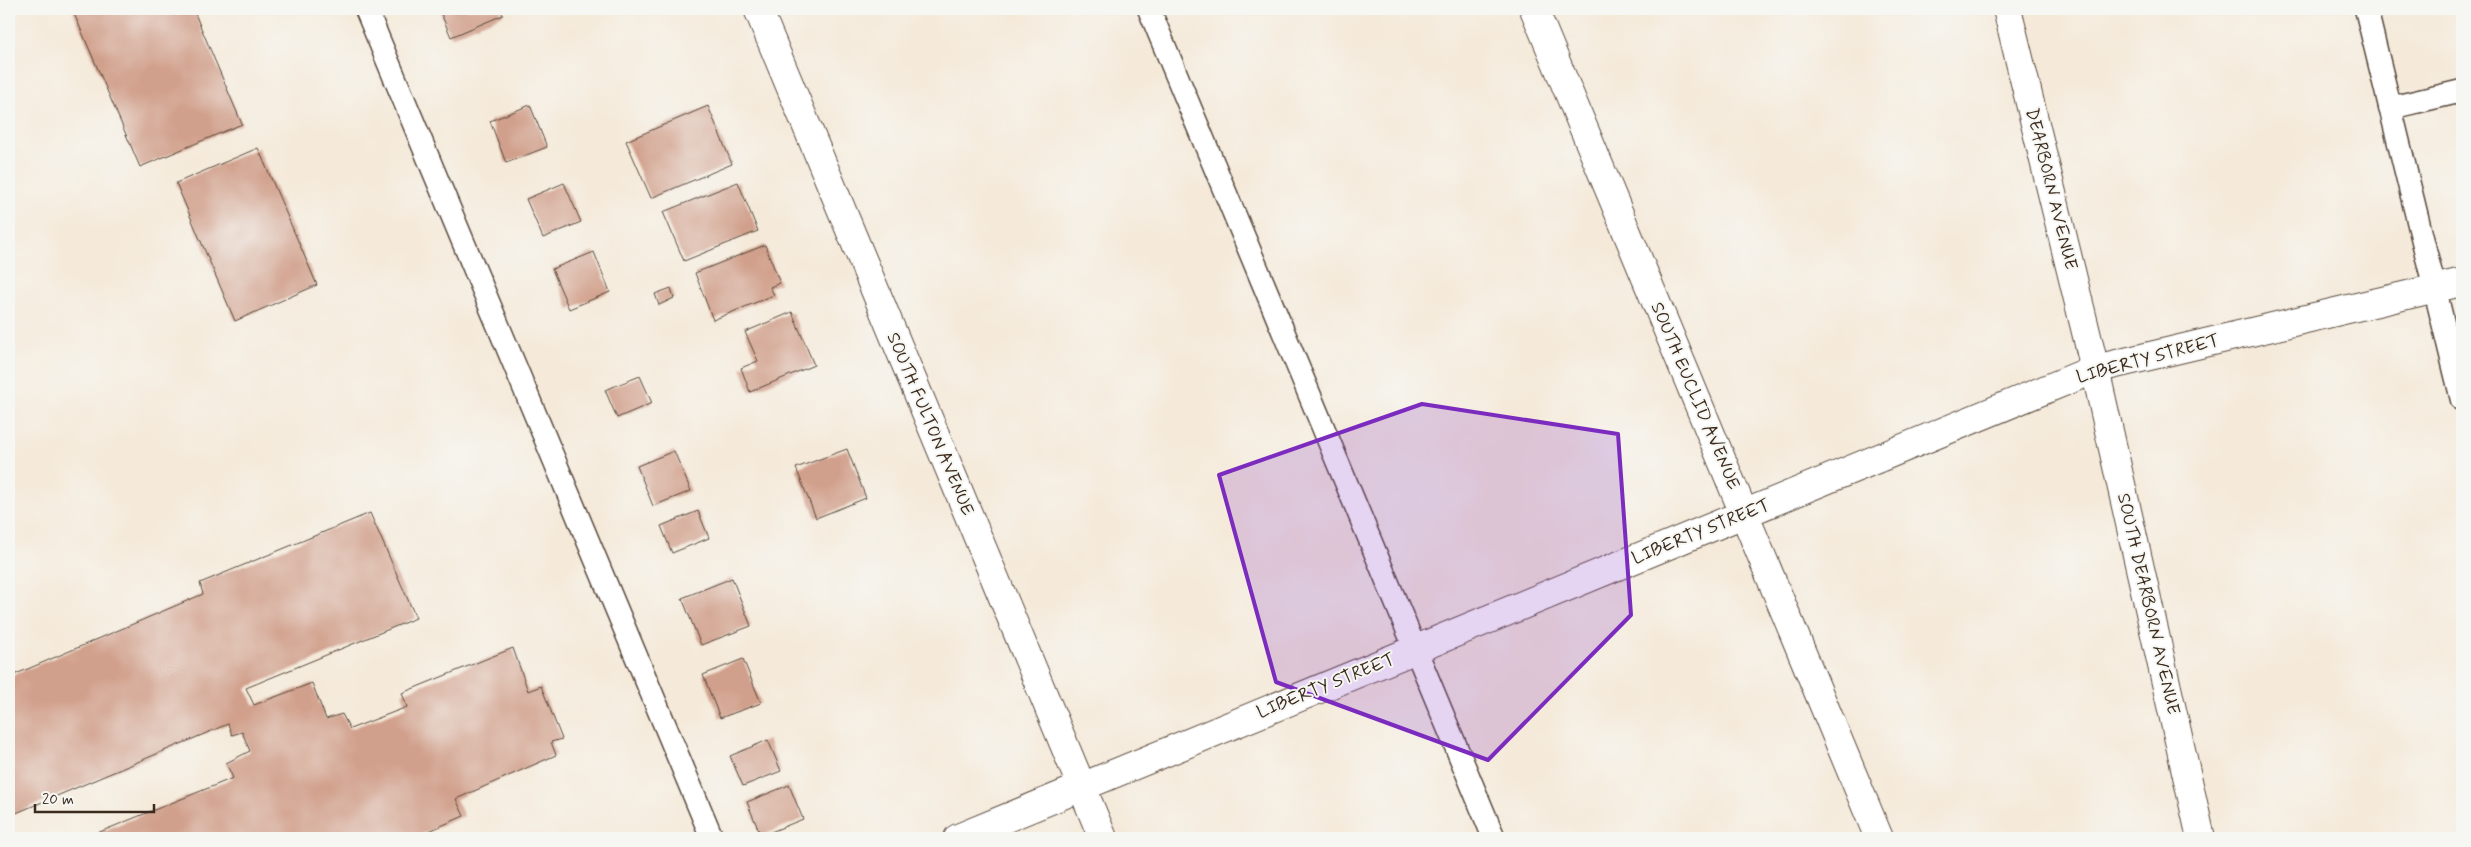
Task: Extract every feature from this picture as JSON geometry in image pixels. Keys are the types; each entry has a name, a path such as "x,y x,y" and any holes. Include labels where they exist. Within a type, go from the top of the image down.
{"street":[{"name":"SOUTH FULTON AVENUE","path":"758,9 1103,838"},
{"name":"SOUTH EUCLID AVENUE","path":"1534,9 1879,838"},
{"name":"DEARBORN AVENUE","path":"2008,9 2095,369"},
{"name":"LIBERTY STREET","path":"958,838 2095,369 2462,282"},
{"name":"SOUTH DEARBORN AVENUE","path":"2095,369 2201,838"}],"lane":[{"path":"366,9 712,838"},
{"path":"1149,9 1494,838"},
{"path":"2366,9 2462,400"},
{"path":"2390,108 2462,92"}],"highlighted area":[{"path":"1422,404 1618,434 1631,615 1488,760 1276,682 1219,475"}],"building":[{"path":"72,9 193,9 242,124 140,167"},
{"path":"439,9 500,9 503,15 451,37"},
{"path":"530,105 547,147 506,163 490,121"},
{"path":"708,106 732,164 651,198 626,141"},
{"path":"258,148 317,285 235,321 176,183"},
{"path":"738,182 758,231 684,261 663,212"},
{"path":"564,183 581,222 543,238 526,199"},
{"path":"765,245 780,283 770,287 774,295 713,320 695,273"},
{"path":"594,252 610,292 569,309 552,269"},
{"path":"671,288 674,298 659,305 655,294"},
{"path":"792,312 814,365 750,392 741,368 758,361 745,332"},
{"path":"640,376 652,403 617,418 605,390"},
{"path":"847,449 866,498 816,518 796,468"},
{"path":"674,451 691,491 653,506 637,466"},
{"path":"698,511 709,538 672,553 661,526"},
{"path":"370,513 416,618 246,688 254,705 312,683 326,719 342,714 350,729 407,707 402,693 513,648 528,691 541,686 562,739 551,742 556,755 456,799 464,816 413,838 85,838 233,778 226,763 250,751 242,732 232,735 228,724 9,816 9,677 203,594 200,583"},
{"path":"732,578 751,626 701,645 682,598"},
{"path":"743,659 761,703 720,718 703,675"},
{"path":"768,740 781,771 743,786 730,756"},
{"path":"789,785 803,819 761,836 747,802"}]}
